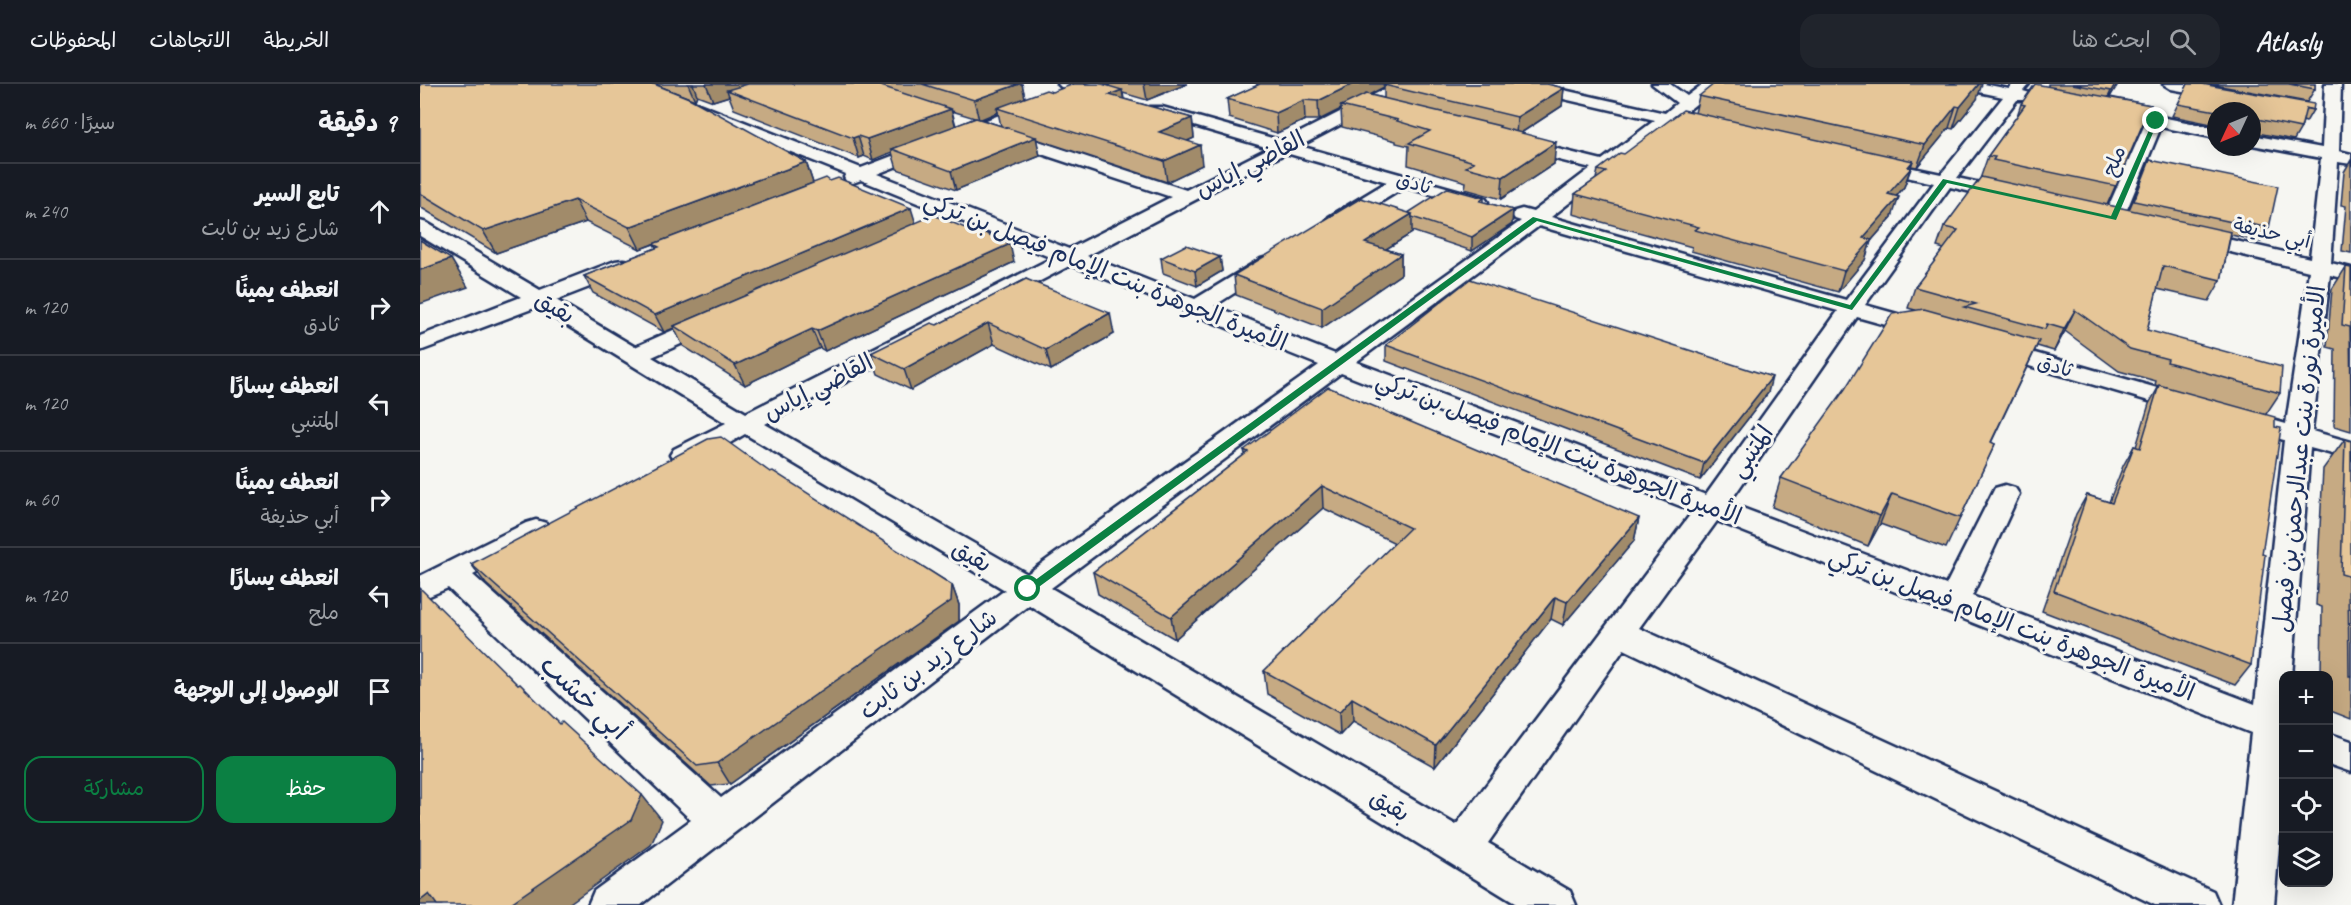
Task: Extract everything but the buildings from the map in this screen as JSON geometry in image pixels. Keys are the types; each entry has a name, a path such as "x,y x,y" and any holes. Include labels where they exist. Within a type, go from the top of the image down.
{"street":[{"name":"الأميرة الجوهرة بنت الإمام فيصل بن تركي","path":"634,84 716,108 850,178 949,218 1069,256 2278,728"},
{"name":"القاضي إياس","path":"662,467 1407,84"},
{"path":"1517,84 1694,101"},
{"path":"1660,84 1694,101"},
{"path":"1960,84 2017,89 2046,100"},
{"path":"2171,84 2239,96"},
{"name":"الأميرة نورة بنت عبدالرحمن بن فيصل","path":"2253,905 2278,728 2298,436 2320,267 2340,157 2325,112 2332,84"},
{"path":"850,178 980,128 1080,85"},
{"name":"ثادق","path":"1080,85 1131,103 1943,334"},
{"name":"المتنبي","path":"1462,848 1618,632 1712,507 1852,308 1945,181 2017,89"},
{"name":"شارع زيد بن ثابت","path":"609,905 1028,589 1694,101"},
{"path":"1363,106 1386,111"},
{"path":"2090,108 2207,131"},
{"path":"958,121 1186,196"},
{"name":"ملح","path":"2113,219 2156,121"},
{"path":"1501,140 1604,166"},
{"path":"2261,142 2340,157"},
{"path":"1852,160 2024,198"},
{"path":"1314,234 1403,180"},
{"path":"2091,214 2136,224"},
{"name":"بقيق","path":"420,227 746,424 1028,589 1555,905"},
{"name":"أبي حذيفة","path":"2170,232 2351,274"},
{"path":"1197,307 1285,253"},
{"path":"420,344 639,259"},
{"path":"634,356 732,313"},
{"name":"ثادق","path":"1978,344 2207,410"},
{"path":"2230,416 2351,451"},
{"path":"1954,601 2005,494"},
{"path":"420,589 556,520"},
{"name":"أبي خشب","path":"451,573 720,822"},
{"path":"1618,632 2198,905"},
{"path":"2333,750 2351,757"}],"route":[{"path":"1028,589 1536,219 1852,308 1945,181 2113,219 2156,121"}]}
